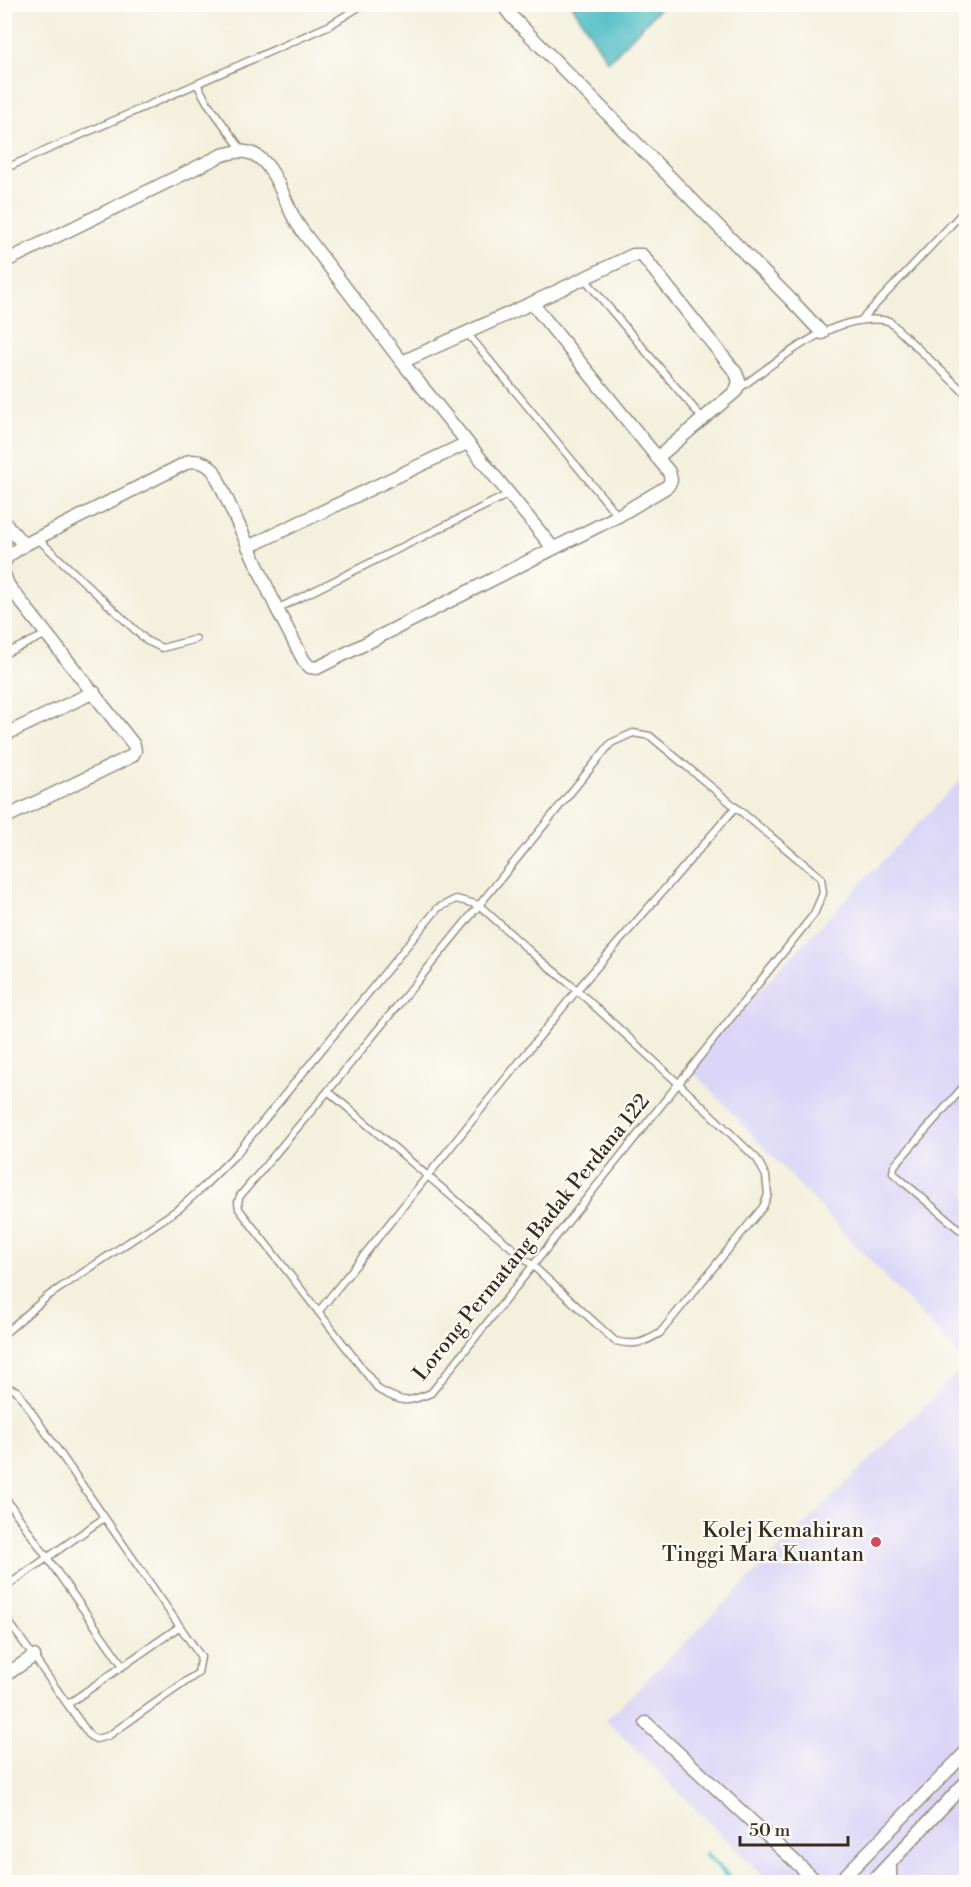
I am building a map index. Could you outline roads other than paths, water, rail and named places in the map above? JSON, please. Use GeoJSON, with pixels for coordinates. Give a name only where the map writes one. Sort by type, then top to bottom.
{"type":"FeatureCollection","features":[{"type":"Feature","properties":{"kind":"street"},"geometry":{"type":"LineString","coordinates":[[502,4],[511,16],[822,333]]}},
{"type":"Feature","properties":{"kind":"street"},"geometry":{"type":"LineString","coordinates":[[4,262],[222,155],[236,151],[249,152],[270,169],[294,219],[402,362],[553,548]]}},
{"type":"Feature","properties":{"kind":"street"},"geometry":{"type":"LineString","coordinates":[[402,362],[633,255],[642,255],[736,373],[739,381],[736,391],[657,458]]}},
{"type":"Feature","properties":{"kind":"street"},"geometry":{"type":"LineString","coordinates":[[4,563],[9,556],[37,538],[190,461],[199,461],[207,464],[214,471],[277,609],[304,661],[310,667],[317,668],[618,516],[668,486],[671,480],[669,472],[532,303]]}},
{"type":"Feature","properties":{"kind":"street"},"geometry":{"type":"LineString","coordinates":[[248,547],[467,443]]}},
{"type":"Feature","properties":{"kind":"street"},"geometry":{"type":"LineString","coordinates":[[4,522],[24,545]]}},
{"type":"Feature","properties":{"kind":"street"},"geometry":{"type":"LineString","coordinates":[[4,818],[132,756],[135,751],[134,745],[94,692],[6,582]]}},
{"type":"Feature","properties":{"kind":"street"},"geometry":{"type":"LineString","coordinates":[[4,735],[94,692]]}},
{"type":"Feature","properties":{"kind":"street"},"geometry":{"type":"LineString","coordinates":[[4,1676],[34,1656]]}},
{"type":"Feature","properties":{"kind":"street"},"geometry":{"type":"LineString","coordinates":[[646,1723],[817,1882]]}},
{"type":"Feature","properties":{"kind":"street"},"geometry":{"type":"LineString","coordinates":[[839,1882],[966,1752]]}},
{"type":"Feature","properties":{"kind":"street"},"geometry":{"type":"LineString","coordinates":[[872,1882],[966,1782]]}},
{"type":"Feature","properties":{"kind":"street"},"geometry":{"type":"LineString","coordinates":[[910,1810],[926,1825]]}},
{"type":"Feature","properties":{"kind":"street"},"geometry":{"type":"LineString","coordinates":[[886,1882],[890,1877],[890,1863]]}},
{"type":"Feature","properties":{"kind":"lane"},"geometry":{"type":"LineString","coordinates":[[4,169],[330,25],[364,4]]}},
{"type":"Feature","properties":{"kind":"lane"},"geometry":{"type":"LineString","coordinates":[[197,84],[207,102],[243,152]]}},
{"type":"Feature","properties":{"kind":"lane"},"geometry":{"type":"LineString","coordinates":[[862,319],[966,209]]}},
{"type":"Feature","properties":{"kind":"lane"},"geometry":{"type":"LineString","coordinates":[[584,278],[702,418]]}},
{"type":"Feature","properties":{"kind":"lane"},"geometry":{"type":"LineString","coordinates":[[736,391],[822,333],[862,319],[889,321],[966,394]]}},
{"type":"Feature","properties":{"kind":"lane"},"geometry":{"type":"LineString","coordinates":[[467,333],[618,516]]}},
{"type":"Feature","properties":{"kind":"lane"},"geometry":{"type":"LineString","coordinates":[[277,609],[509,494]]}},
{"type":"Feature","properties":{"kind":"lane"},"geometry":{"type":"LineString","coordinates":[[37,538],[147,641],[162,648],[196,639]]}},
{"type":"Feature","properties":{"kind":"lane"},"geometry":{"type":"LineString","coordinates":[[4,654],[47,634]]}},
{"type":"Feature","properties":{"kind":"lane","name":"Lorong Permatang Badak Perdana 122"},"geometry":{"type":"LineString","coordinates":[[633,733],[650,736],[821,878],[823,893],[814,914],[430,1393],[402,1401],[379,1390],[239,1209],[238,1202],[240,1196],[478,905],[611,743],[633,733]]}},
{"type":"Feature","properties":{"kind":"lane"},"geometry":{"type":"LineString","coordinates":[[319,1311],[577,990],[735,808]]}},
{"type":"Feature","properties":{"kind":"lane"},"geometry":{"type":"LineString","coordinates":[[4,1334],[48,1296],[180,1208],[216,1174],[237,1153],[438,908],[456,899],[478,905],[577,990],[678,1083],[757,1159],[766,1176],[768,1195],[763,1207],[660,1333],[647,1341],[630,1345],[615,1341],[532,1265],[426,1177],[328,1091]]}},
{"type":"Feature","properties":{"kind":"lane"},"geometry":{"type":"LineString","coordinates":[[966,1084],[894,1166],[893,1173],[959,1229],[966,1231]]}},
{"type":"Feature","properties":{"kind":"lane"},"geometry":{"type":"LineString","coordinates":[[4,1386],[17,1391],[201,1657],[198,1673],[108,1736],[96,1739],[90,1736],[4,1615]]}},
{"type":"Feature","properties":{"kind":"lane"},"geometry":{"type":"LineString","coordinates":[[4,1496],[123,1666]]}},
{"type":"Feature","properties":{"kind":"lane"},"geometry":{"type":"LineString","coordinates":[[4,1588],[104,1518]]}},
{"type":"Feature","properties":{"kind":"lane"},"geometry":{"type":"LineString","coordinates":[[68,1704],[180,1627]]}},
{"type":"Feature","properties":{"kind":"water"},"geometry":{"type":"Polygon","coordinates":[[[572,5],[663,5],[608,62],[572,5]]]}},
{"type":"Feature","properties":{"kind":"waterway"},"geometry":{"type":"LineString","coordinates":[[706,1854],[734,1882]]}},
{"type":"Feature","properties":{"kind":"place","name":"Kolej Kemahiran Tinggi Mara Kuantan"},"geometry":{"type":"Point","coordinates":[876,1542]}}]}
